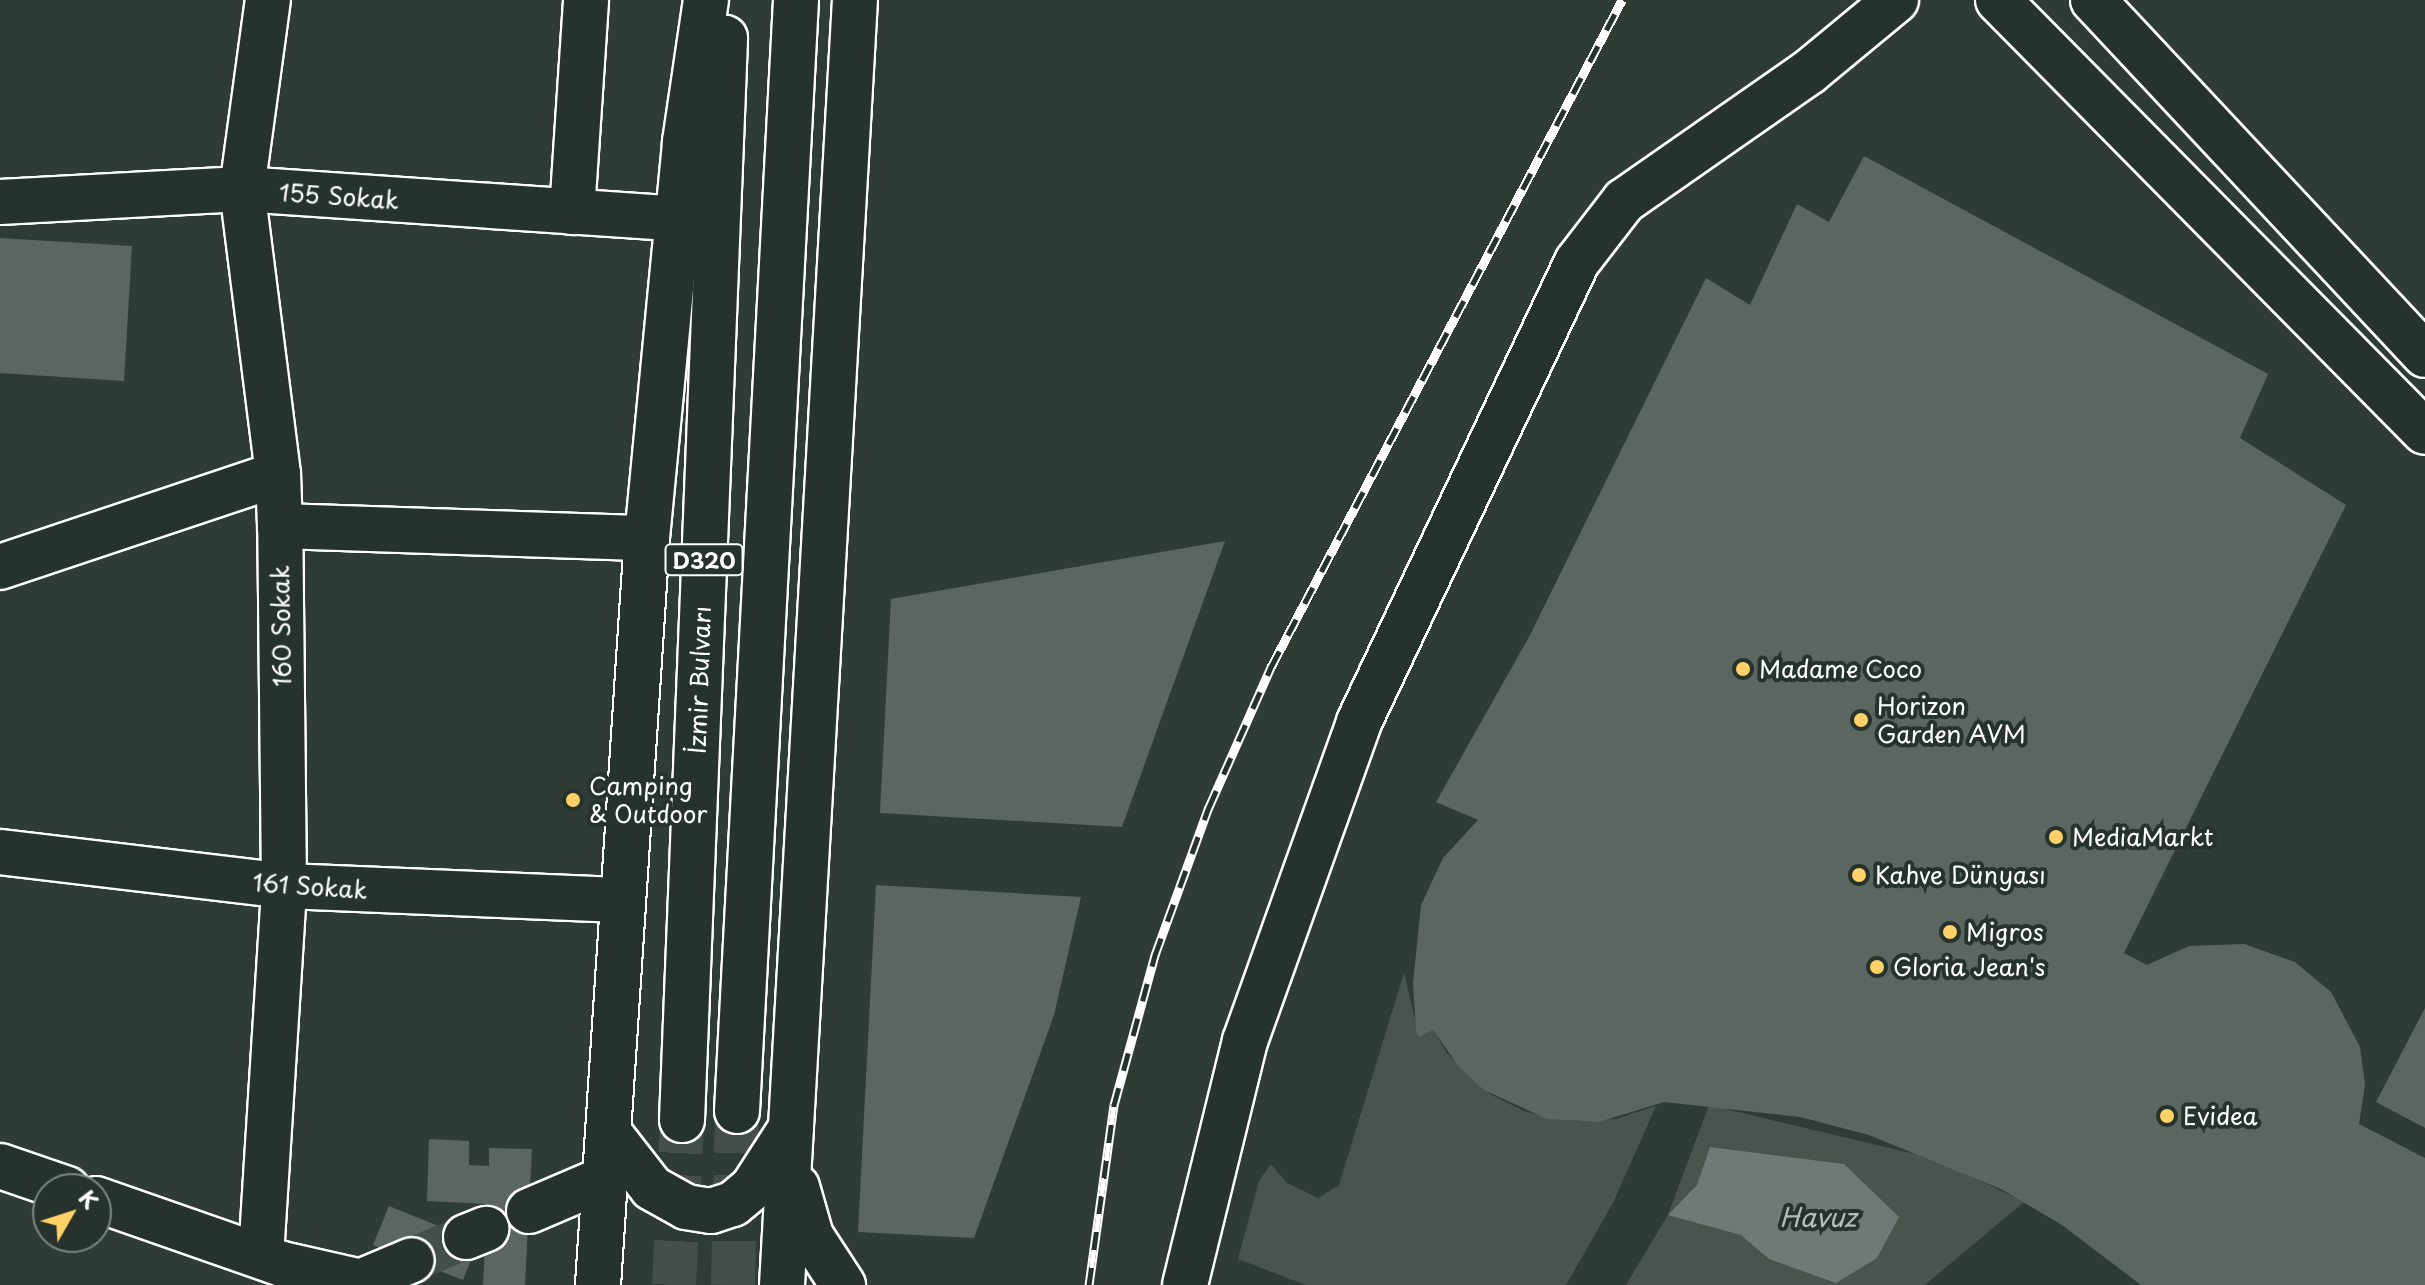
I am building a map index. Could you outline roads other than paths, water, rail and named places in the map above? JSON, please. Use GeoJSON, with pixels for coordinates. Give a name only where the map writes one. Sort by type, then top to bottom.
{"type":"FeatureCollection","features":[{"type":"Feature","properties":{"kind":"street","name":"160 Sokak"},"geometry":{"type":"LineString","coordinates":[[268,0],[242,189],[278,474],[280,526],[284,886],[280,1268]]}},
{"type":"Feature","properties":{"kind":"street"},"geometry":{"type":"LineString","coordinates":[[572,212],[586,0]]}},
{"type":"Feature","properties":{"kind":"street"},"geometry":{"type":"LineString","coordinates":[[685,142],[686,0]]}},
{"type":"Feature","properties":{"kind":"street"},"geometry":{"type":"LineString","coordinates":[[598,1285],[647,538],[685,142],[706,0]]}},
{"type":"Feature","properties":{"kind":"street","name":"İzmir Bulvarı"},"geometry":{"type":"LineString","coordinates":[[682,1120],[726,0]]}},
{"type":"Feature","properties":{"kind":"street","name":"D320"},"geometry":{"type":"LineString","coordinates":[[737,1111],[796,0]]}},
{"type":"Feature","properties":{"kind":"street"},"geometry":{"type":"LineString","coordinates":[[782,1285],[792,1144],[805,809],[842,304],[855,0]]}},
{"type":"Feature","properties":{"kind":"street"},"geometry":{"type":"LineString","coordinates":[[1185,1285],[1245,1041],[1359,722],[1577,262],[1624,201],[1809,72],[1896,0]]}},
{"type":"Feature","properties":{"kind":"street"},"geometry":{"type":"LineString","coordinates":[[1998,0],[2425,432]]}},
{"type":"Feature","properties":{"kind":"street"},"geometry":{"type":"LineString","coordinates":[[2093,0],[2425,355]]}},
{"type":"Feature","properties":{"kind":"street","name":"155 Sokak"},"geometry":{"type":"LineString","coordinates":[[0,202],[242,189],[677,219]]}},
{"type":"Feature","properties":{"kind":"street"},"geometry":{"type":"LineString","coordinates":[[0,567],[278,474]]}},
{"type":"Feature","properties":{"kind":"street"},"geometry":{"type":"LineString","coordinates":[[280,526],[647,538]]}},
{"type":"Feature","properties":{"kind":"street","name":"161 Sokak"},"geometry":{"type":"LineString","coordinates":[[0,852],[284,886],[621,900]]}},
{"type":"Feature","properties":{"kind":"street"},"geometry":{"type":"LineString","coordinates":[[610,1134],[652,1188],[686,1207],[711,1211],[733,1204],[792,1144]]}},
{"type":"Feature","properties":{"kind":"street"},"geometry":{"type":"LineString","coordinates":[[792,1144],[811,1236],[843,1285]]}},
{"type":"Feature","properties":{"kind":"street"},"geometry":{"type":"LineString","coordinates":[[0,1166],[32,1177]]}},
{"type":"Feature","properties":{"kind":"street"},"geometry":{"type":"LineString","coordinates":[[529,1211],[606,1178]]}},
{"type":"Feature","properties":{"kind":"street"},"geometry":{"type":"LineString","coordinates":[[112,1205],[280,1268],[368,1283],[412,1260]]}},
{"type":"Feature","properties":{"kind":"water","name":"Havuz"},"geometry":{"type":"Polygon","coordinates":[[[1710,1147],[1844,1164],[1899,1217],[1877,1258],[1836,1283],[1769,1259],[1741,1235],[1668,1215],[1697,1185],[1710,1147]]]}},
{"type":"Feature","properties":{"kind":"tunnel"},"geometry":{"type":"LineString","coordinates":[[733,1285],[737,1111]]}},
{"type":"Feature","properties":{"kind":"tunnel"},"geometry":{"type":"LineString","coordinates":[[674,1285],[682,1120]]}},
{"type":"Feature","properties":{"kind":"tunnel"},"geometry":{"type":"LineString","coordinates":[[412,1260],[466,1237]]}},
{"type":"Feature","properties":{"kind":"railway"},"geometry":{"type":"LineString","coordinates":[[1089,1285],[1114,1105],[1155,955],[1209,807],[1271,667],[1622,0]]}},
{"type":"Feature","properties":{"kind":"place","name":"Madame Coco"},"geometry":{"type":"Point","coordinates":[1743,669]}},
{"type":"Feature","properties":{"kind":"place","name":"Horizon Garden AVM"},"geometry":{"type":"Point","coordinates":[1861,720]}},
{"type":"Feature","properties":{"kind":"place","name":"Camping & Outdoor"},"geometry":{"type":"Point","coordinates":[573,800]}},
{"type":"Feature","properties":{"kind":"place","name":"MediaMarkt"},"geometry":{"type":"Point","coordinates":[2056,837]}},
{"type":"Feature","properties":{"kind":"place","name":"Kahve Dünyası"},"geometry":{"type":"Point","coordinates":[1859,875]}},
{"type":"Feature","properties":{"kind":"place","name":"Migros"},"geometry":{"type":"Point","coordinates":[1950,932]}},
{"type":"Feature","properties":{"kind":"place","name":"Gloria Jean's"},"geometry":{"type":"Point","coordinates":[1877,967]}},
{"type":"Feature","properties":{"kind":"place","name":"Evidea"},"geometry":{"type":"Point","coordinates":[2167,1116]}}]}
